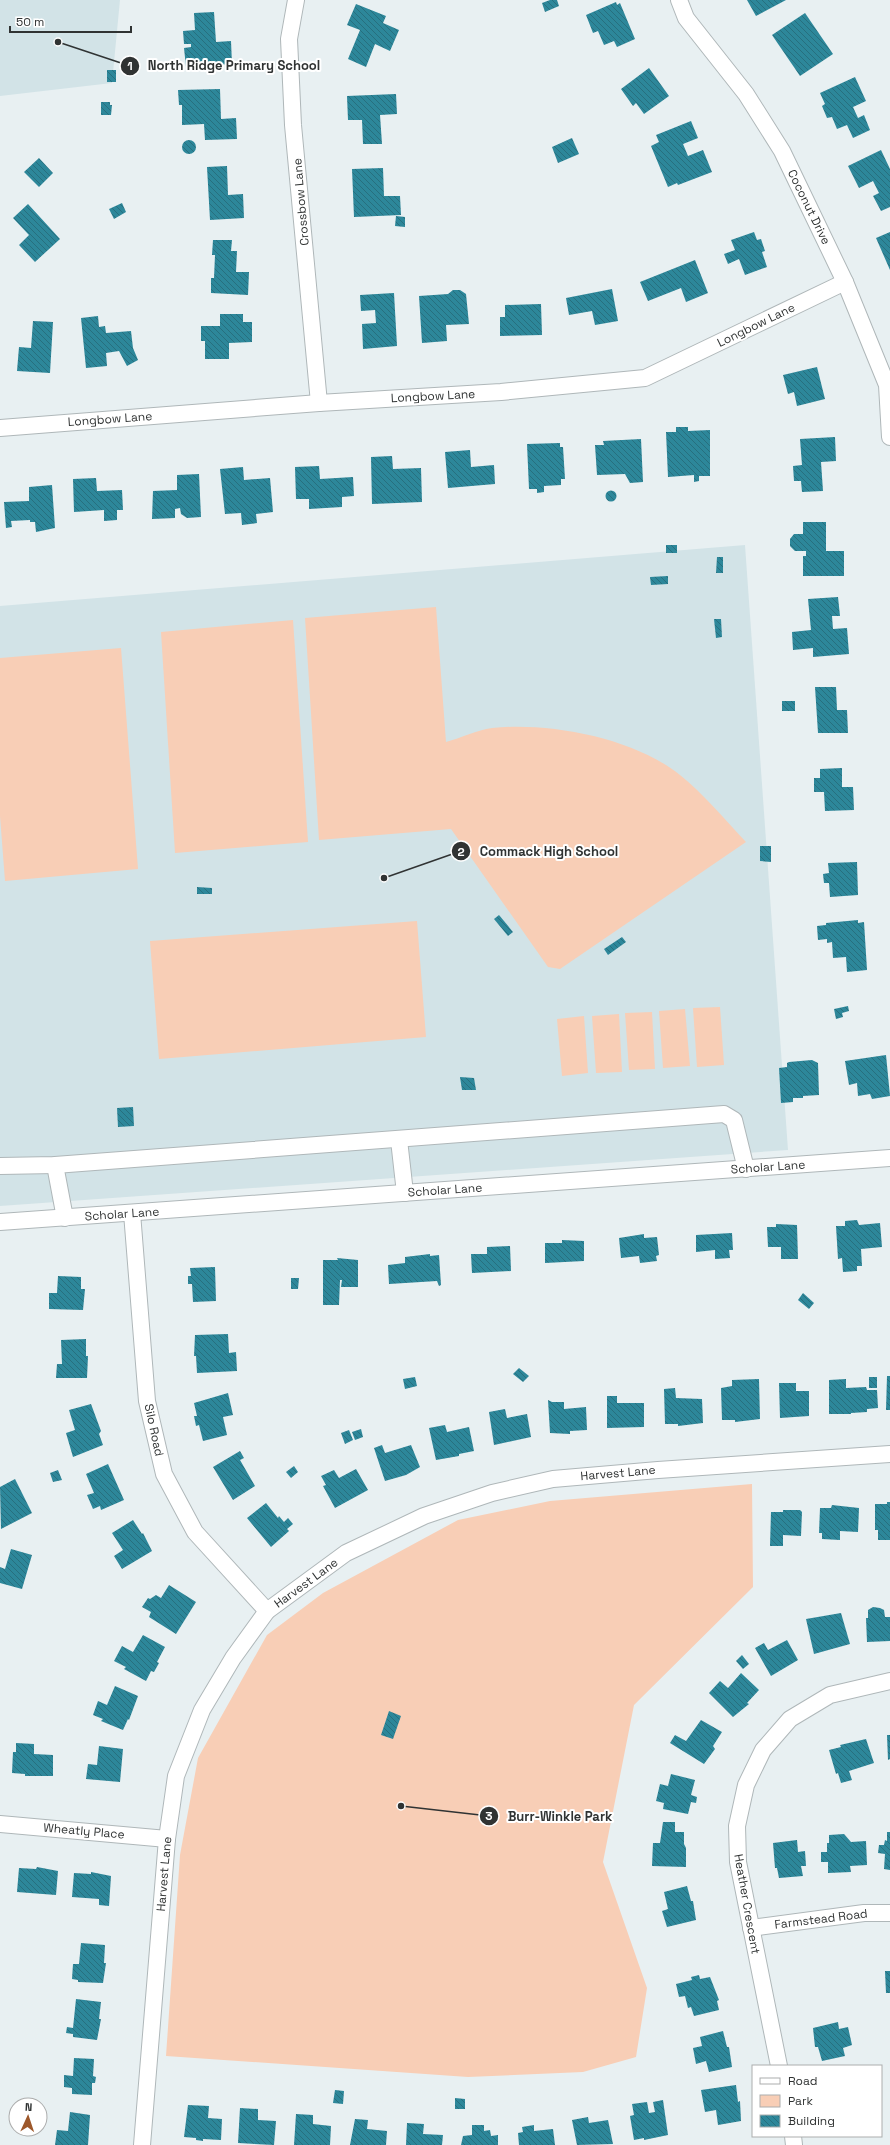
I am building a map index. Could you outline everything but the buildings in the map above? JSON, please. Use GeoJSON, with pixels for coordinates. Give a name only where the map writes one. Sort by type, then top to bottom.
{"type":"FeatureCollection","features":[{"type":"Feature","properties":{"kind":"street","name":"Crossbow Lane"},"geometry":{"type":"LineString","coordinates":[[296,0],[289,39],[293,125],[320,403]]}},
{"type":"Feature","properties":{"kind":"street","name":"Coconut Drive"},"geometry":{"type":"LineString","coordinates":[[679,0],[686,18],[746,94],[782,150],[845,282],[887,385],[890,437]]}},
{"type":"Feature","properties":{"kind":"street","name":"Longbow Lane"},"geometry":{"type":"LineString","coordinates":[[0,428],[320,403],[501,392],[645,378],[845,282]]}},
{"type":"Feature","properties":{"kind":"street"},"geometry":{"type":"LineString","coordinates":[[0,1166],[54,1165],[399,1140],[724,1114],[734,1120],[746,1169]]}},
{"type":"Feature","properties":{"kind":"street"},"geometry":{"type":"LineString","coordinates":[[399,1140],[405,1193]]}},
{"type":"Feature","properties":{"kind":"street","name":"Scholar Lane"},"geometry":{"type":"LineString","coordinates":[[0,1222],[890,1158]]}},
{"type":"Feature","properties":{"kind":"street"},"geometry":{"type":"LineString","coordinates":[[54,1165],[65,1218]]}},
{"type":"Feature","properties":{"kind":"street","name":"Silo Road"},"geometry":{"type":"LineString","coordinates":[[132,1213],[147,1401],[164,1474],[195,1532],[267,1611]]}},
{"type":"Feature","properties":{"kind":"street","name":"Harvest Lane"},"geometry":{"type":"LineString","coordinates":[[142,2145],[167,1839],[176,1776],[202,1710],[233,1658],[267,1611],[346,1553],[424,1516],[492,1493],[553,1480],[658,1470],[890,1454]]}},
{"type":"Feature","properties":{"kind":"street","name":"Heather Crescent"},"geometry":{"type":"LineString","coordinates":[[779,2065],[738,1862],[737,1826],[746,1785],[763,1750],[790,1719],[830,1695],[890,1681]]}},
{"type":"Feature","properties":{"kind":"street","name":"Wheatly Place"},"geometry":{"type":"LineString","coordinates":[[0,1824],[167,1839]]}},
{"type":"Feature","properties":{"kind":"street","name":"Farmstead Road"},"geometry":{"type":"LineString","coordinates":[[751,1928],[864,1913],[890,1913]]}},
{"type":"Feature","properties":{"kind":"shaded area"},"geometry":{"type":"Polygon","coordinates":[[[0,0],[120,0],[112,83],[0,96],[0,0]]]}},
{"type":"Feature","properties":{"kind":"shaded area"},"geometry":{"type":"Polygon","coordinates":[[[745,545],[788,1150],[0,1206],[0,606],[745,545]]]}},
{"type":"Feature","properties":{"kind":"green space"},"geometry":{"type":"Polygon","coordinates":[[[436,607],[446,742],[486,729],[515,727],[565,730],[616,742],[661,762],[680,775],[705,798],[746,842],[560,969],[548,967],[451,829],[319,840],[305,618],[436,607]]]}},
{"type":"Feature","properties":{"kind":"green space"},"geometry":{"type":"Polygon","coordinates":[[[293,620],[308,842],[175,853],[161,632],[293,620]]]}},
{"type":"Feature","properties":{"kind":"green space"},"geometry":{"type":"Polygon","coordinates":[[[121,648],[138,869],[5,881],[0,816],[0,658],[121,648]]]}},
{"type":"Feature","properties":{"kind":"green space"},"geometry":{"type":"Polygon","coordinates":[[[417,921],[426,1037],[159,1059],[150,941],[417,921]]]}},
{"type":"Feature","properties":{"kind":"green space"},"geometry":{"type":"Polygon","coordinates":[[[720,1007],[724,1065],[697,1067],[693,1008],[720,1007]]]}},
{"type":"Feature","properties":{"kind":"green space"},"geometry":{"type":"Polygon","coordinates":[[[685,1009],[690,1066],[663,1068],[659,1011],[685,1009]]]}},
{"type":"Feature","properties":{"kind":"green space"},"geometry":{"type":"Polygon","coordinates":[[[652,1012],[655,1069],[629,1070],[625,1013],[652,1012]]]}},
{"type":"Feature","properties":{"kind":"green space"},"geometry":{"type":"Polygon","coordinates":[[[619,1014],[622,1072],[596,1073],[592,1016],[619,1014]]]}},
{"type":"Feature","properties":{"kind":"green space"},"geometry":{"type":"Polygon","coordinates":[[[584,1016],[588,1073],[562,1076],[557,1019],[584,1016]]]}},
{"type":"Feature","properties":{"kind":"green space"},"geometry":{"type":"Polygon","coordinates":[[[752,1484],[753,1587],[634,1705],[603,1862],[647,1988],[636,2057],[583,2072],[468,2077],[166,2056],[180,1855],[198,1758],[267,1635],[323,1593],[458,1520],[550,1501],[752,1484]]]}},
{"type":"Feature","properties":{"kind":"place","name":"North Ridge Primary School"},"geometry":{"type":"Point","coordinates":[58,42]}},
{"type":"Feature","properties":{"kind":"place","name":"Commack High School"},"geometry":{"type":"Point","coordinates":[384,878]}},
{"type":"Feature","properties":{"kind":"place","name":"Burr-Winkle Park"},"geometry":{"type":"Point","coordinates":[401,1806]}}]}
